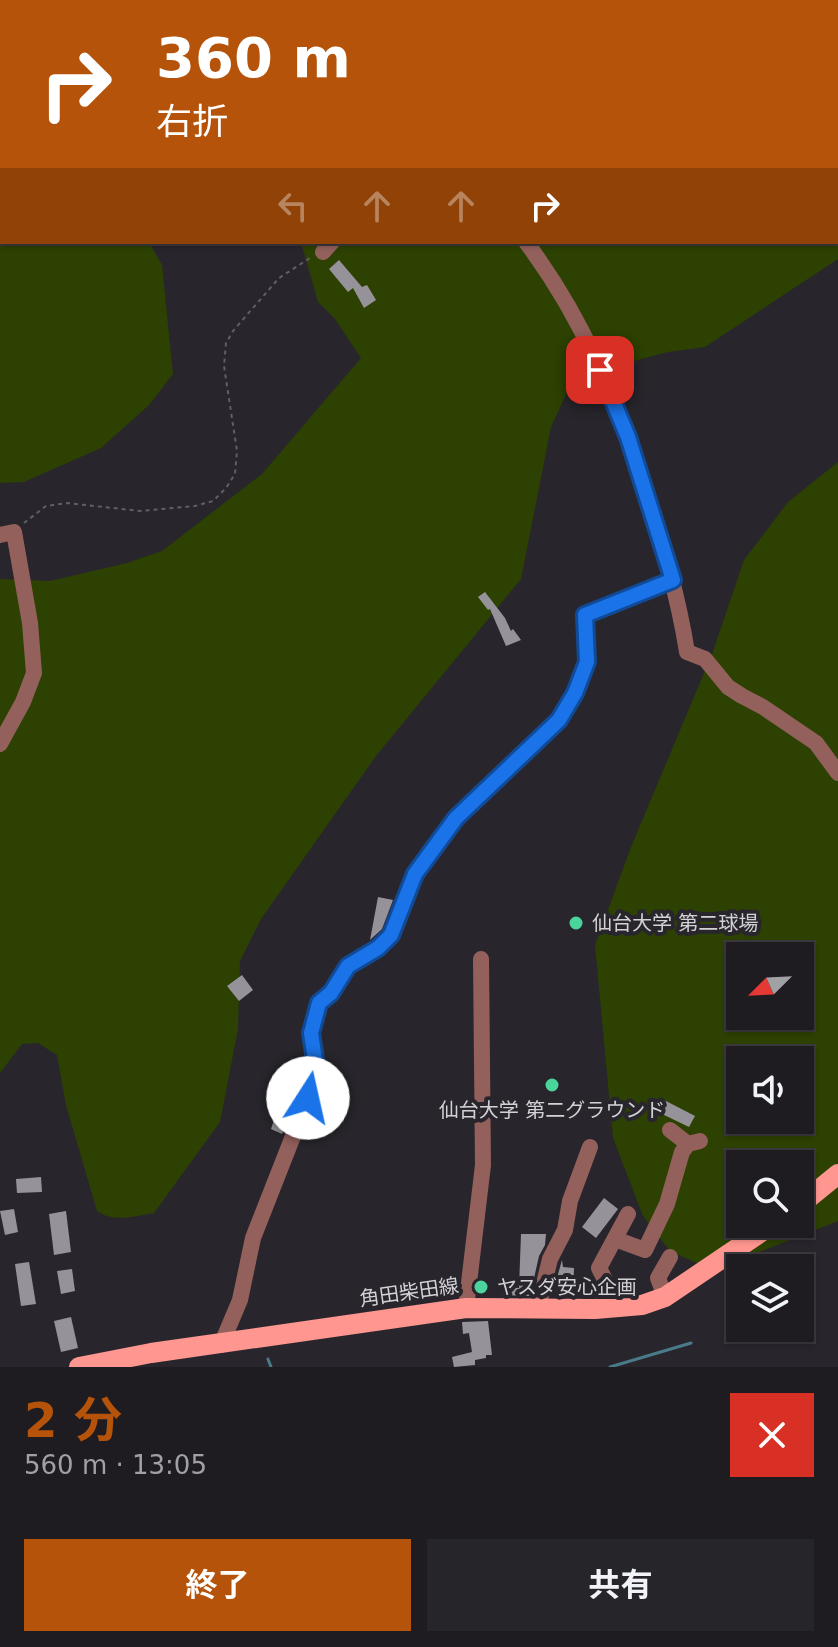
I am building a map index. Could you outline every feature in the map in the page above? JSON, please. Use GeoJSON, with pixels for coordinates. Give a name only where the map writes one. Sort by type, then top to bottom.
{"type":"FeatureCollection","features":[{"type":"Feature","properties":{"kind":"main road"},"geometry":{"type":"LineString","coordinates":[[814,1194],[838,1174]]}},
{"type":"Feature","properties":{"kind":"main road","name":"角田柴田線"},"geometry":{"type":"LineString","coordinates":[[79,1367],[151,1353],[466,1308],[620,1309],[642,1305],[665,1297],[752,1238]]}},
{"type":"Feature","properties":{"kind":"street"},"geometry":{"type":"LineString","coordinates":[[528,244],[551,274],[578,319],[612,396],[673,580],[687,652],[705,659],[728,687],[816,743],[838,773]]}},
{"type":"Feature","properties":{"kind":"street"},"geometry":{"type":"LineString","coordinates":[[0,744],[23,702],[34,673],[30,623],[7,533]]}},
{"type":"Feature","properties":{"kind":"street"},"geometry":{"type":"LineString","coordinates":[[221,1345],[240,1300],[253,1238],[308,1098],[315,1060],[311,1033],[319,1003],[331,993],[348,966],[378,948],[391,935],[415,874],[456,818],[559,720],[575,693],[587,662],[585,615],[673,580]]}},
{"type":"Feature","properties":{"kind":"street"},"geometry":{"type":"LineString","coordinates":[[466,1308],[483,1165],[481,959]]}},
{"type":"Feature","properties":{"kind":"street"},"geometry":{"type":"LineString","coordinates":[[615,1239],[645,1250],[667,1204],[678,1162],[694,1143],[670,1130]]}},
{"type":"Feature","properties":{"kind":"street"},"geometry":{"type":"LineString","coordinates":[[538,1308],[550,1259],[565,1230],[570,1201],[590,1147]]}},
{"type":"Feature","properties":{"kind":"street"},"geometry":{"type":"LineString","coordinates":[[620,1309],[599,1268],[628,1214]]}},
{"type":"Feature","properties":{"kind":"street"},"geometry":{"type":"LineString","coordinates":[[665,1297],[658,1278],[670,1257]]}},
{"type":"Feature","properties":{"kind":"path"},"geometry":{"type":"LineString","coordinates":[[7,533],[46,506],[67,503],[140,511],[195,506],[213,501],[235,474],[237,451],[224,366],[226,343],[279,278],[327,247]]}},
{"type":"Feature","properties":{"kind":"green space"},"geometry":{"type":"Polygon","coordinates":[[[0,244],[150,244],[162,265],[173,374],[149,405],[101,448],[24,482],[0,483],[0,244]]]}},
{"type":"Feature","properties":{"kind":"green space"},"geometry":{"type":"Polygon","coordinates":[[[302,244],[838,244],[838,259],[705,347],[668,352],[574,377],[551,427],[521,579],[376,756],[261,919],[240,961],[238,1029],[220,1122],[154,1213],[110,1217],[97,1211],[66,1105],[57,1055],[38,1043],[22,1044],[0,1073],[0,579],[50,581],[127,563],[162,551],[262,474],[361,358],[335,319],[318,302],[302,244]]]}},
{"type":"Feature","properties":{"kind":"green space"},"geometry":{"type":"Polygon","coordinates":[[[838,462],[838,1221],[814,1230],[814,1150],[726,1150],[726,1238],[795,1238],[754,1254],[726,1254],[726,1265],[719,1268],[703,1266],[670,1251],[643,1216],[613,1138],[595,945],[631,847],[712,654],[744,560],[788,502],[838,462]]]}},
{"type":"Feature","properties":{"kind":"building"},"geometry":{"type":"Polygon","coordinates":[[[339,260],[362,287],[367,285],[376,300],[364,308],[353,288],[348,292],[329,269],[339,260]]]}},
{"type":"Feature","properties":{"kind":"building"},"geometry":{"type":"Polygon","coordinates":[[[485,592],[511,631],[513,629],[521,640],[506,646],[490,609],[478,597],[485,592]]]}},
{"type":"Feature","properties":{"kind":"building"},"geometry":{"type":"Polygon","coordinates":[[[378,897],[393,900],[382,929],[370,940],[378,897]]]}},
{"type":"Feature","properties":{"kind":"building"},"geometry":{"type":"Polygon","coordinates":[[[242,975],[253,990],[239,1001],[227,986],[242,975]]]}},
{"type":"Feature","properties":{"kind":"building"},"geometry":{"type":"Polygon","coordinates":[[[666,1101],[695,1116],[689,1127],[660,1113],[666,1101]]]}},
{"type":"Feature","properties":{"kind":"building"},"geometry":{"type":"Polygon","coordinates":[[[280,1102],[293,1107],[282,1134],[271,1129],[280,1102]]]}},
{"type":"Feature","properties":{"kind":"building"},"geometry":{"type":"Polygon","coordinates":[[[41,1177],[42,1192],[17,1193],[16,1179],[41,1177]]]}},
{"type":"Feature","properties":{"kind":"building"},"geometry":{"type":"Polygon","coordinates":[[[604,1198],[618,1209],[596,1238],[582,1227],[604,1198]]]}},
{"type":"Feature","properties":{"kind":"building"},"geometry":{"type":"Polygon","coordinates":[[[14,1209],[18,1232],[5,1235],[0,1211],[14,1209]]]}},
{"type":"Feature","properties":{"kind":"building"},"geometry":{"type":"Polygon","coordinates":[[[66,1211],[71,1252],[54,1255],[49,1214],[66,1211]]]}},
{"type":"Feature","properties":{"kind":"building"},"geometry":{"type":"Polygon","coordinates":[[[521,1234],[546,1234],[530,1296],[502,1295],[502,1287],[519,1288],[521,1234]]]}},
{"type":"Feature","properties":{"kind":"building"},"geometry":{"type":"Polygon","coordinates":[[[562,1260],[563,1267],[574,1268],[573,1296],[556,1296],[562,1260]]]}},
{"type":"Feature","properties":{"kind":"building"},"geometry":{"type":"Polygon","coordinates":[[[29,1262],[36,1304],[21,1306],[15,1264],[29,1262]]]}},
{"type":"Feature","properties":{"kind":"building"},"geometry":{"type":"Polygon","coordinates":[[[72,1269],[75,1291],[61,1294],[57,1271],[72,1269]]]}},
{"type":"Feature","properties":{"kind":"building"},"geometry":{"type":"Polygon","coordinates":[[[71,1317],[78,1348],[61,1352],[54,1321],[71,1317]]]}},
{"type":"Feature","properties":{"kind":"building"},"geometry":{"type":"Polygon","coordinates":[[[488,1321],[492,1355],[475,1360],[475,1365],[454,1367],[452,1357],[472,1352],[469,1333],[463,1334],[462,1322],[488,1321]]]}},
{"type":"Feature","properties":{"kind":"waterway"},"geometry":{"type":"LineString","coordinates":[[610,1367],[691,1343]]}},
{"type":"Feature","properties":{"kind":"waterway"},"geometry":{"type":"LineString","coordinates":[[268,1359],[271,1367]]}},
{"type":"Feature","properties":{"kind":"place","name":"仙台大学 第二球場"},"geometry":{"type":"Point","coordinates":[576,923]}},
{"type":"Feature","properties":{"kind":"place","name":"仙台大学 第二グラウンド"},"geometry":{"type":"Point","coordinates":[552,1085]}},
{"type":"Feature","properties":{"kind":"place","name":"ヤスダ安心企画"},"geometry":{"type":"Point","coordinates":[481,1287]}},
{"type":"Feature","properties":{"kind":"route"},"geometry":{"type":"LineString","coordinates":[[308,1098],[315,1060],[311,1033],[319,1003],[331,993],[348,966],[384,944],[391,935],[415,874],[456,818],[559,720],[575,693],[587,662],[585,615],[673,580],[628,437],[600,370]]}}]}
